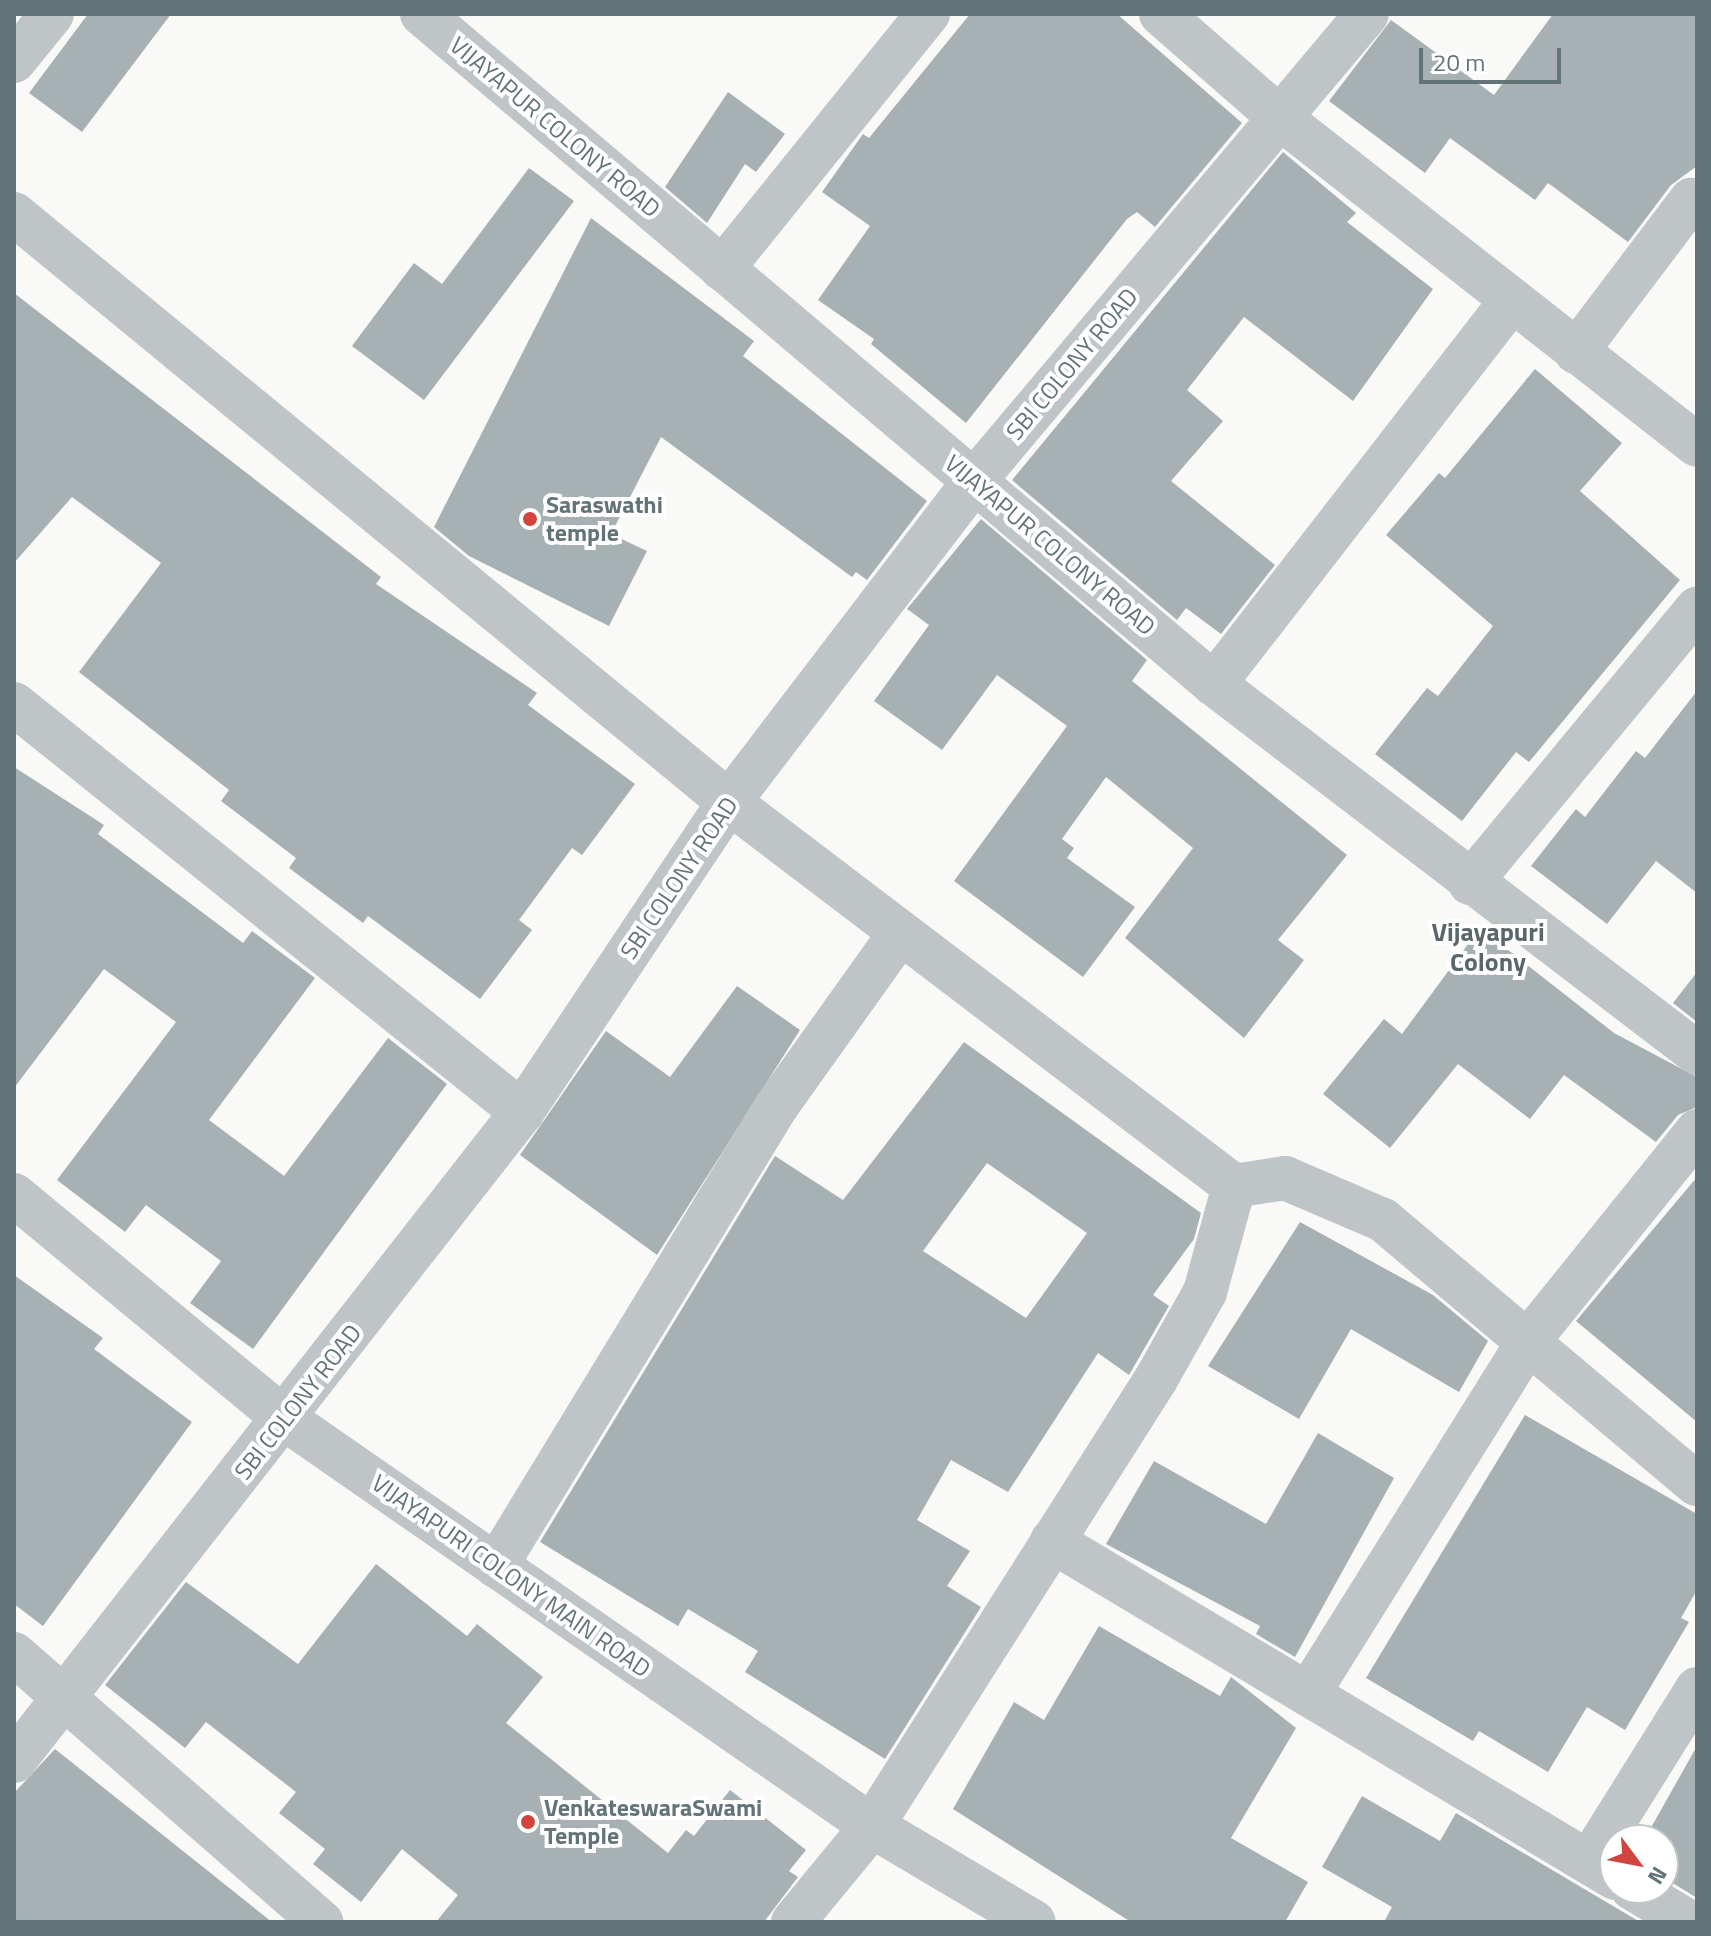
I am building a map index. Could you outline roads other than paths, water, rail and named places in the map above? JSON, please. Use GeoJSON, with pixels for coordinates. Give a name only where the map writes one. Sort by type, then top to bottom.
{"type":"FeatureCollection","features":[{"type":"Feature","properties":{"kind":"street"},"geometry":{"type":"LineString","coordinates":[[14,61],[52,14]]}},
{"type":"Feature","properties":{"kind":"street","name":"VIJAYAPUR COLONY ROAD"},"geometry":{"type":"LineString","coordinates":[[422,14],[1214,684],[1470,883],[1697,1053]]}},
{"type":"Feature","properties":{"kind":"street"},"geometry":{"type":"LineString","coordinates":[[722,269],[928,14]]}},
{"type":"Feature","properties":{"kind":"street"},"geometry":{"type":"LineString","coordinates":[[1161,14],[1279,117],[1697,445]]}},
{"type":"Feature","properties":{"kind":"street","name":"SBI COLONY ROAD"},"geometry":{"type":"LineString","coordinates":[[14,1761],[285,1419],[522,1112],[729,802],[974,481],[1367,14]]}},
{"type":"Feature","properties":{"kind":"street"},"geometry":{"type":"LineString","coordinates":[[1576,352],[1691,200]]}},
{"type":"Feature","properties":{"kind":"street"},"geometry":{"type":"LineString","coordinates":[[14,214],[729,802],[1234,1186],[1285,1178],[1383,1220],[1530,1339],[1697,1484]]}},
{"type":"Feature","properties":{"kind":"street"},"geometry":{"type":"LineString","coordinates":[[1214,684],[1512,300]]}},
{"type":"Feature","properties":{"kind":"street"},"geometry":{"type":"LineString","coordinates":[[1470,883],[1697,609]]}},
{"type":"Feature","properties":{"kind":"street"},"geometry":{"type":"LineString","coordinates":[[14,704],[522,1112]]}},
{"type":"Feature","properties":{"kind":"street"},"geometry":{"type":"LineString","coordinates":[[496,1566],[776,1107],[900,933]]}},
{"type":"Feature","properties":{"kind":"street"},"geometry":{"type":"LineString","coordinates":[[1308,1694],[1530,1339],[1697,1131]]}},
{"type":"Feature","properties":{"kind":"street"},"geometry":{"type":"LineString","coordinates":[[793,1922],[872,1826],[1205,1292],[1234,1186]]}},
{"type":"Feature","properties":{"kind":"street","name":"VIJAYAPURI COLONY MAIN ROAD"},"geometry":{"type":"LineString","coordinates":[[14,1195],[285,1419],[872,1826],[1034,1922]]}},
{"type":"Feature","properties":{"kind":"street"},"geometry":{"type":"LineString","coordinates":[[1052,1541],[1599,1868]]}},
{"type":"Feature","properties":{"kind":"street"},"geometry":{"type":"LineString","coordinates":[[14,1654],[321,1922]]}},
{"type":"Feature","properties":{"kind":"street"},"geometry":{"type":"LineString","coordinates":[[1626,1824],[1697,1689]]}},
{"type":"Feature","properties":{"kind":"street"},"geometry":{"type":"LineString","coordinates":[[1659,1904],[1689,1922]]}},
{"type":"Feature","properties":{"kind":"place","name":"Saraswathi temple"},"geometry":{"type":"Point","coordinates":[530,519]}},
{"type":"Feature","properties":{"kind":"place","name":"VenkateswaraSwami Temple"},"geometry":{"type":"Point","coordinates":[528,1822]}},
{"type":"Feature","properties":{"kind":"district","name":"Vijayapuri Colony"},"geometry":{"type":"Point","coordinates":[1488,947]}}]}
